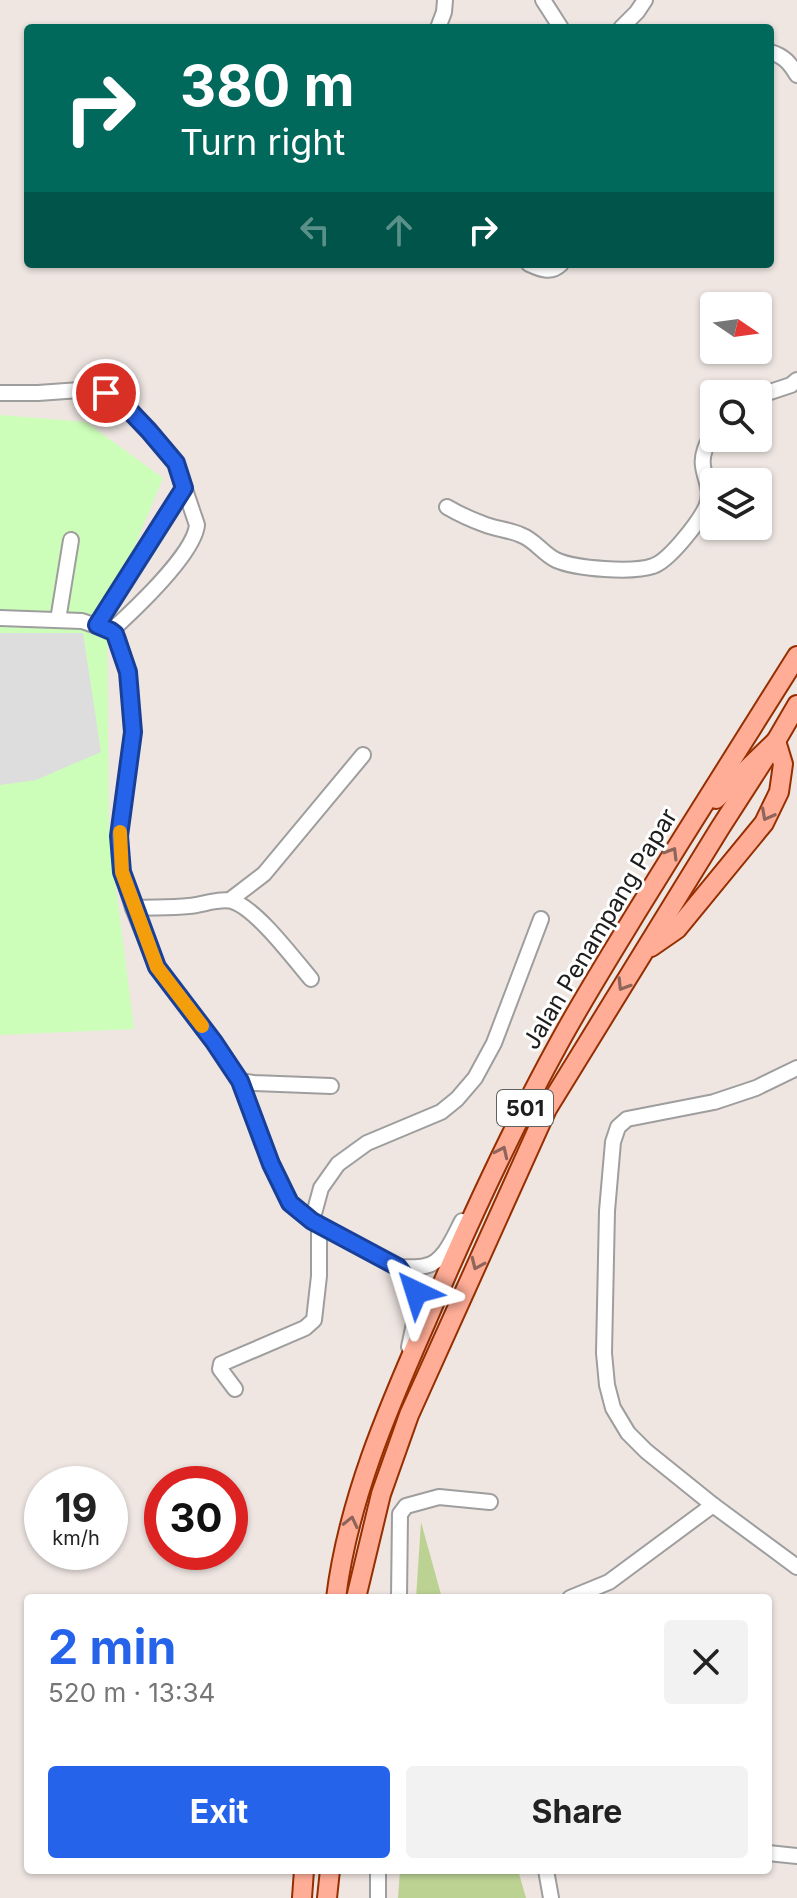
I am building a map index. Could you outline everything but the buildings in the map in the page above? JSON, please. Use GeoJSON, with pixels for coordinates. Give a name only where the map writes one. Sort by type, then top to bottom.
{"type":"FeatureCollection","features":[{"type":"Feature","properties":{"kind":"main road","name":"Jalan Penampang Papar"},"geometry":{"type":"LineString","coordinates":[[336,1594],[353,1510],[368,1463],[401,1380],[507,1142],[560,1041],[797,656]]}},
{"type":"Feature","properties":{"kind":"main road","name":"Jalan Penampang Papar"},"geometry":{"type":"LineString","coordinates":[[357,1594],[381,1494],[415,1401],[547,1109],[797,705]]}},
{"type":"Feature","properties":{"kind":"main road"},"geometry":{"type":"LineString","coordinates":[[643,952],[677,929],[764,823],[779,792],[783,764],[776,741],[689,827]]}},
{"type":"Feature","properties":{"kind":"main road"},"geometry":{"type":"LineString","coordinates":[[302,1898],[304,1874]]}},
{"type":"Feature","properties":{"kind":"main road"},"geometry":{"type":"LineString","coordinates":[[327,1898],[330,1874]]}},
{"type":"Feature","properties":{"kind":"street"},"geometry":{"type":"LineString","coordinates":[[440,24],[445,0]]}},
{"type":"Feature","properties":{"kind":"street"},"geometry":{"type":"LineString","coordinates":[[543,0],[558,24]]}},
{"type":"Feature","properties":{"kind":"street"},"geometry":{"type":"LineString","coordinates":[[625,24],[645,0]]}},
{"type":"Feature","properties":{"kind":"street"},"geometry":{"type":"LineString","coordinates":[[774,54],[783,57],[797,75]]}},
{"type":"Feature","properties":{"kind":"street"},"geometry":{"type":"LineString","coordinates":[[537,268],[557,268]]}},
{"type":"Feature","properties":{"kind":"street"},"geometry":{"type":"LineString","coordinates":[[772,391],[797,380]]}},
{"type":"Feature","properties":{"kind":"street"},"geometry":{"type":"LineString","coordinates":[[0,393],[84,388],[106,393],[129,410],[176,463],[197,525],[196,536],[144,600],[104,628]]}},
{"type":"Feature","properties":{"kind":"street"},"geometry":{"type":"LineString","coordinates":[[447,507],[488,526],[526,537],[548,556],[570,565],[599,569],[654,566],[678,545],[706,507],[709,490],[703,465],[705,452]]}},
{"type":"Feature","properties":{"kind":"street"},"geometry":{"type":"LineString","coordinates":[[104,628],[184,488]]}},
{"type":"Feature","properties":{"kind":"street"},"geometry":{"type":"LineString","coordinates":[[58,620],[71,540]]}},
{"type":"Feature","properties":{"kind":"street"},"geometry":{"type":"LineString","coordinates":[[0,618],[82,621],[104,628],[118,639],[128,672],[133,732],[119,836],[122,872],[133,908],[157,967],[240,1081],[281,1188],[290,1203],[316,1223],[398,1267],[416,1292],[418,1305],[401,1380]]}},
{"type":"Feature","properties":{"kind":"street"},"geometry":{"type":"LineString","coordinates":[[133,908],[189,906],[230,900],[264,874],[363,755]]}},
{"type":"Feature","properties":{"kind":"street"},"geometry":{"type":"LineString","coordinates":[[230,900],[260,922],[311,979]]}},
{"type":"Feature","properties":{"kind":"street"},"geometry":{"type":"LineString","coordinates":[[235,1389],[220,1369],[221,1364],[305,1328],[314,1320],[318,1290],[316,1223],[321,1188],[338,1164],[367,1143],[441,1112],[475,1078],[494,1043],[541,919]]}},
{"type":"Feature","properties":{"kind":"street"},"geometry":{"type":"LineString","coordinates":[[797,1068],[756,1088],[714,1102],[627,1119],[618,1127],[613,1142],[607,1211],[604,1331],[607,1385],[613,1408],[628,1433],[713,1505],[797,1567]]}},
{"type":"Feature","properties":{"kind":"street"},"geometry":{"type":"LineString","coordinates":[[240,1081],[331,1086]]}},
{"type":"Feature","properties":{"kind":"street"},"geometry":{"type":"LineString","coordinates":[[398,1267],[426,1266],[441,1257],[485,1189]]}},
{"type":"Feature","properties":{"kind":"street"},"geometry":{"type":"LineString","coordinates":[[399,1594],[400,1514],[406,1506],[439,1497],[490,1502]]}},
{"type":"Feature","properties":{"kind":"street"},"geometry":{"type":"LineString","coordinates":[[580,1594],[609,1582],[713,1505]]}},
{"type":"Feature","properties":{"kind":"street"},"geometry":{"type":"LineString","coordinates":[[772,1853],[797,1856]]}},
{"type":"Feature","properties":{"kind":"street"},"geometry":{"type":"LineString","coordinates":[[378,1874],[378,1898]]}},
{"type":"Feature","properties":{"kind":"street"},"geometry":{"type":"LineString","coordinates":[[547,1874],[551,1898]]}},
{"type":"Feature","properties":{"kind":"green space"},"geometry":{"type":"Polygon","coordinates":[[[0,415],[86,422],[163,478],[107,613],[109,832],[134,1029],[0,1035],[0,415]]]}},
{"type":"Feature","properties":{"kind":"green space"},"geometry":{"type":"Polygon","coordinates":[[[421,1522],[441,1594],[416,1594],[421,1522]]]}},
{"type":"Feature","properties":{"kind":"green space"},"geometry":{"type":"Polygon","coordinates":[[[400,1874],[519,1874],[526,1898],[398,1898],[400,1874]]]}},
{"type":"Feature","properties":{"kind":"shaded area"},"geometry":{"type":"Polygon","coordinates":[[[0,633],[83,633],[101,752],[36,780],[0,785],[0,633]]]}},
{"type":"Feature","properties":{"kind":"slow traffic"},"geometry":{"type":"LineString","coordinates":[[120,832],[122,872],[157,967],[202,1026]]}},
{"type":"Feature","properties":{"kind":"route"},"geometry":{"type":"LineString","coordinates":[[106,393],[129,410],[176,463],[184,488],[97,625],[115,634],[128,672],[133,732],[119,836],[122,872],[133,908],[157,967],[240,1081],[271,1164],[290,1203],[312,1221],[398,1267],[416,1292]]}}]}
